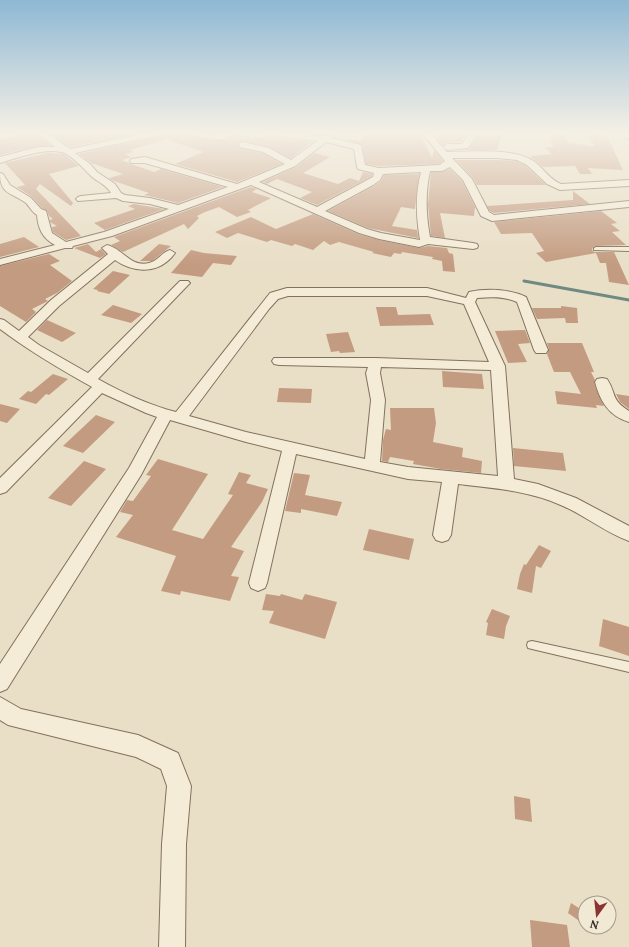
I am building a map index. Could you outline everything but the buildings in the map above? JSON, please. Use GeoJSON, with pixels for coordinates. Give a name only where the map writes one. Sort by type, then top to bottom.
{"type":"FeatureCollection","features":[{"type":"Feature","properties":{"kind":"street"},"geometry":{"type":"LineString","coordinates":[[1,177],[8,187],[26,198],[37,211],[42,213],[43,224],[51,238],[56,242],[68,246]]}},
{"type":"Feature","properties":{"kind":"street"},"geometry":{"type":"LineString","coordinates":[[99,177],[112,186],[117,195]]}},
{"type":"Feature","properties":{"kind":"street"},"geometry":{"type":"LineString","coordinates":[[204,177],[237,187]]}},
{"type":"Feature","properties":{"kind":"street"},"geometry":{"type":"LineString","coordinates":[[0,262],[95,238],[262,177]]}},
{"type":"Feature","properties":{"kind":"street"},"geometry":{"type":"LineString","coordinates":[[316,211],[370,183],[377,177]]}},
{"type":"Feature","properties":{"kind":"street"},"geometry":{"type":"LineString","coordinates":[[424,177],[422,187],[421,214],[425,240]]}},
{"type":"Feature","properties":{"kind":"street"},"geometry":{"type":"LineString","coordinates":[[466,177],[485,214],[492,218],[629,204]]}},
{"type":"Feature","properties":{"kind":"street"},"geometry":{"type":"LineString","coordinates":[[547,177],[560,187],[629,182]]}},
{"type":"Feature","properties":{"kind":"street"},"geometry":{"type":"LineString","coordinates":[[251,182],[316,211],[379,236],[419,244],[425,240],[474,246]]}},
{"type":"Feature","properties":{"kind":"street"},"geometry":{"type":"LineString","coordinates":[[81,199],[117,195],[123,198],[150,201],[178,208]]}},
{"type":"Feature","properties":{"kind":"street"},"geometry":{"type":"LineString","coordinates":[[95,238],[128,264],[143,267],[157,265],[165,260],[170,253]]}},
{"type":"Feature","properties":{"kind":"street"},"geometry":{"type":"LineString","coordinates":[[20,338],[55,303],[114,254]]}},
{"type":"Feature","properties":{"kind":"street"},"geometry":{"type":"LineString","coordinates":[[0,488],[96,383],[184,283]]}},
{"type":"Feature","properties":{"kind":"street"},"geometry":{"type":"LineString","coordinates":[[0,682],[135,471],[173,416],[218,369],[274,296],[287,292],[427,292],[469,302]]}},
{"type":"Feature","properties":{"kind":"street"},"geometry":{"type":"LineString","coordinates":[[469,302],[473,295],[493,294],[515,296],[522,300],[541,350]]}},
{"type":"Feature","properties":{"kind":"street"},"geometry":{"type":"LineString","coordinates":[[469,302],[498,366],[506,483]]}},
{"type":"Feature","properties":{"kind":"street"},"geometry":{"type":"LineString","coordinates":[[0,323],[34,348],[111,392],[151,410],[290,448],[372,466],[408,473],[506,483],[538,490],[570,502],[629,534]]}},
{"type":"Feature","properties":{"kind":"street"},"geometry":{"type":"LineString","coordinates":[[279,361],[376,362],[498,366]]}},
{"type":"Feature","properties":{"kind":"street"},"geometry":{"type":"LineString","coordinates":[[372,466],[378,400],[373,373],[376,362]]}},
{"type":"Feature","properties":{"kind":"street"},"geometry":{"type":"LineString","coordinates":[[602,382],[606,399],[614,408],[629,417]]}},
{"type":"Feature","properties":{"kind":"street"},"geometry":{"type":"LineString","coordinates":[[258,583],[290,448]]}},
{"type":"Feature","properties":{"kind":"street"},"geometry":{"type":"LineString","coordinates":[[442,535],[451,477]]}},
{"type":"Feature","properties":{"kind":"street"},"geometry":{"type":"LineString","coordinates":[[0,707],[16,718],[138,746],[170,762],[179,786],[174,844],[172,947]]}},
{"type":"Feature","properties":{"kind":"lane"},"geometry":{"type":"LineString","coordinates":[[596,249],[629,249]]}},
{"type":"Feature","properties":{"kind":"lane"},"geometry":{"type":"LineString","coordinates":[[532,645],[629,667]]}},
{"type":"Feature","properties":{"kind":"waterway"},"geometry":{"type":"LineString","coordinates":[[524,281],[629,300]]}}]}
